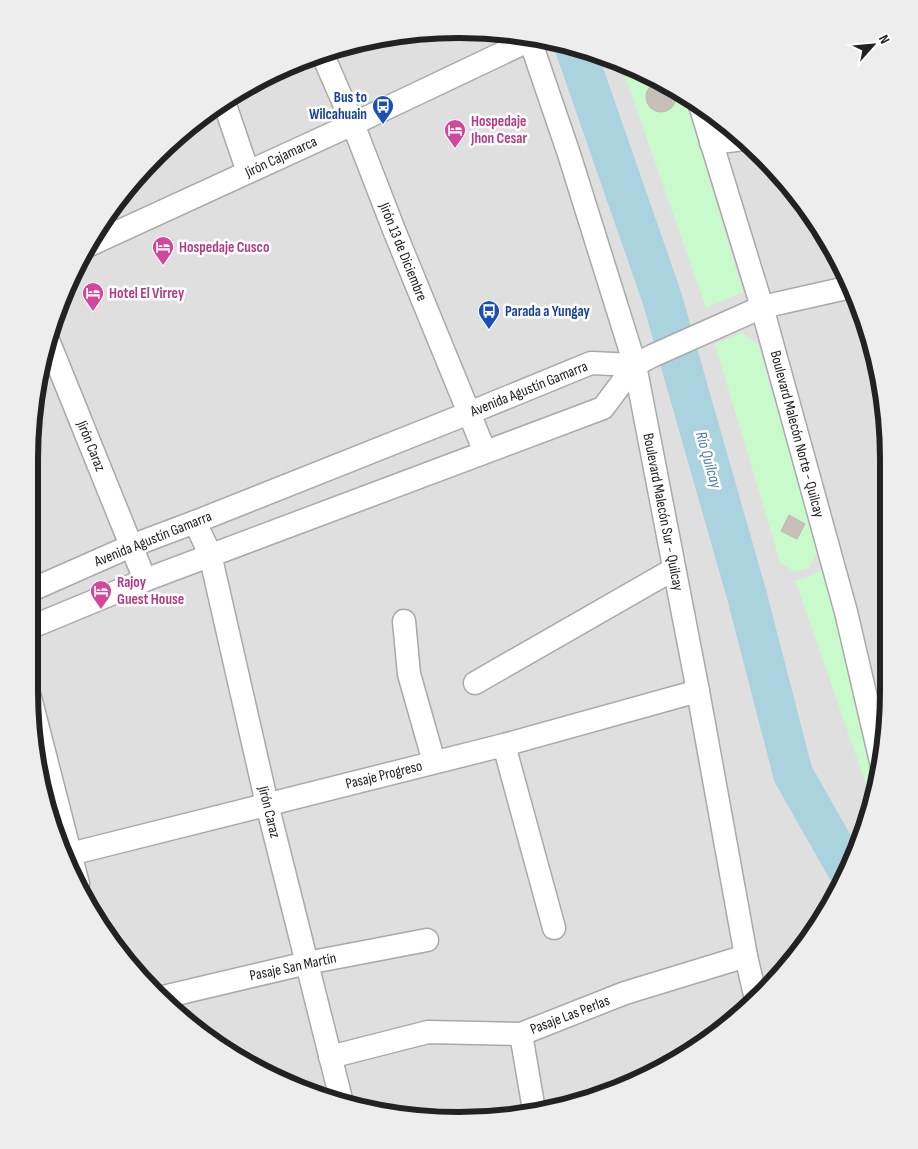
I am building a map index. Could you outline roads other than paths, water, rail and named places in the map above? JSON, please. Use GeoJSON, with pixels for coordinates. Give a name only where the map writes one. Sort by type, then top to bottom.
{"type":"FeatureCollection","features":[{"type":"Feature","properties":{"kind":"street","name":"Jirón Cajamarca"},"geometry":{"type":"LineString","coordinates":[[98,242],[353,124],[521,42]]}},
{"type":"Feature","properties":{"kind":"street","name":"Boulevard Malecón Sur - Quilcay"},"geometry":{"type":"LineString","coordinates":[[532,44],[643,361],[674,569],[754,991]]}},
{"type":"Feature","properties":{"kind":"street","name":"Jirón 13 de Diciembre"},"geometry":{"type":"LineString","coordinates":[[325,60],[353,124],[394,230],[486,452]]}},
{"type":"Feature","properties":{"kind":"street"},"geometry":{"type":"LineString","coordinates":[[226,108],[248,172]]}},
{"type":"Feature","properties":{"kind":"street","name":"Boulevard Malecón Norte - Quilcay"},"geometry":{"type":"LineString","coordinates":[[703,116],[762,308],[846,612],[877,745]]}},
{"type":"Feature","properties":{"kind":"street"},"geometry":{"type":"LineString","coordinates":[[711,143],[735,140]]}},
{"type":"Feature","properties":{"kind":"street"},"geometry":{"type":"LineString","coordinates":[[38,624],[210,554],[602,408],[643,361],[762,308],[844,289]]}},
{"type":"Feature","properties":{"kind":"street","name":"Jirón Caraz"},"geometry":{"type":"LineString","coordinates":[[52,350],[145,580]]}},
{"type":"Feature","properties":{"kind":"street","name":"Avenida Agustín Gamarra"},"geometry":{"type":"LineString","coordinates":[[38,587],[131,546],[469,413],[591,362],[643,361]]}},
{"type":"Feature","properties":{"kind":"street","name":"Jirón Caraz"},"geometry":{"type":"LineString","coordinates":[[194,522],[210,554],[267,804],[340,1094]]}},
{"type":"Feature","properties":{"kind":"street"},"geometry":{"type":"LineString","coordinates":[[476,683],[674,569]]}},
{"type":"Feature","properties":{"kind":"street"},"geometry":{"type":"LineString","coordinates":[[404,621],[409,674],[434,762]]}},
{"type":"Feature","properties":{"kind":"street","name":"Pasaje Progreso"},"geometry":{"type":"LineString","coordinates":[[71,854],[504,744],[698,692]]}},
{"type":"Feature","properties":{"kind":"street"},"geometry":{"type":"LineString","coordinates":[[40,736],[68,845]]}},
{"type":"Feature","properties":{"kind":"street"},"geometry":{"type":"LineString","coordinates":[[504,744],[554,928]]}},
{"type":"Feature","properties":{"kind":"street","name":"Pasaje San Martín"},"geometry":{"type":"LineString","coordinates":[[169,996],[307,963],[427,940]]}},
{"type":"Feature","properties":{"kind":"street","name":"Pasaje Las Perlas"},"geometry":{"type":"LineString","coordinates":[[330,1057],[428,1032],[521,1034],[625,993],[746,956]]}},
{"type":"Feature","properties":{"kind":"street"},"geometry":{"type":"LineString","coordinates":[[521,1034],[533,1104]]}},
{"type":"Feature","properties":{"kind":"waterway","name":"Río Quilcay"},"geometry":{"type":"LineString","coordinates":[[577,55],[662,298],[747,596],[793,774],[843,862]]}},
{"type":"Feature","properties":{"kind":"place","name":"Bus to Wilcahuain"},"geometry":{"type":"Point","coordinates":[383,125]}},
{"type":"Feature","properties":{"kind":"place","name":"Hospedaje Jhon Cesar"},"geometry":{"type":"Point","coordinates":[455,149]}},
{"type":"Feature","properties":{"kind":"place","name":"Hospedaje Cusco"},"geometry":{"type":"Point","coordinates":[163,266]}},
{"type":"Feature","properties":{"kind":"place","name":"Hotel El Virrey"},"geometry":{"type":"Point","coordinates":[93,312]}},
{"type":"Feature","properties":{"kind":"place","name":"Parada a Yungay"},"geometry":{"type":"Point","coordinates":[489,330]}},
{"type":"Feature","properties":{"kind":"place","name":"Rajoy Guest House"},"geometry":{"type":"Point","coordinates":[101,610]}}]}
